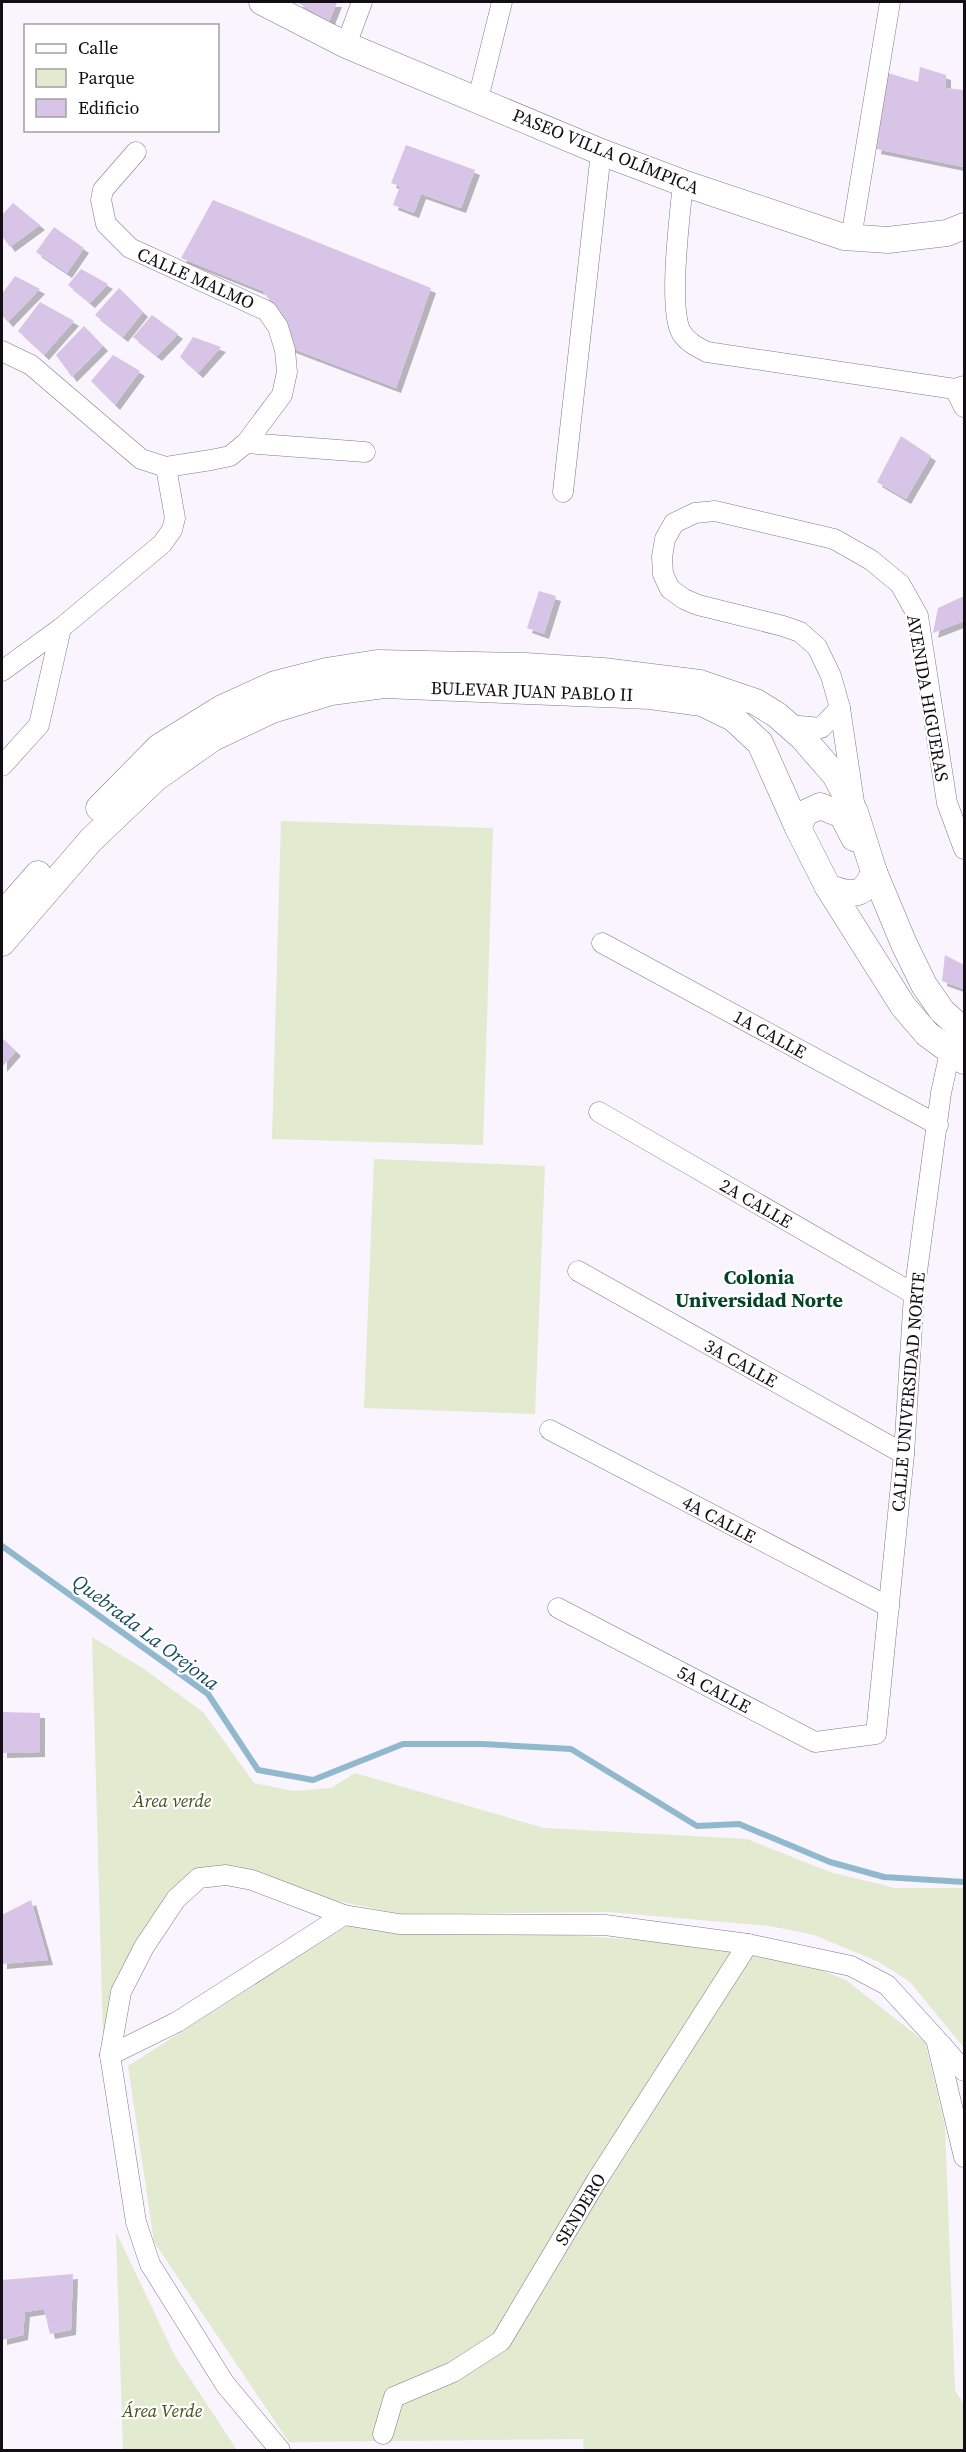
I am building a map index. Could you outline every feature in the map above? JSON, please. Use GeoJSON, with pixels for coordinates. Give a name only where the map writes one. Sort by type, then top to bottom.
{"type":"FeatureCollection","features":[{"type":"Feature","properties":{"kind":"main road","name":"PASEO VILLA OLÍMPICA"},"geometry":{"type":"LineString","coordinates":[[261,2],[346,45],[601,152],[683,183],[851,238],[888,240],[947,233],[964,226]]}},
{"type":"Feature","properties":{"kind":"main road","name":"BULEVAR JUAN PABLO II"},"geometry":{"type":"LineString","coordinates":[[2,915],[87,820],[159,747],[222,708],[275,684],[326,671],[377,663],[525,666],[663,677],[700,683],[756,702],[802,737],[835,775],[855,812],[871,861],[904,944],[924,985],[942,1011],[964,1031]]}},
{"type":"Feature","properties":{"kind":"main road","name":"BULEVAR JUAN PABLO II"},"geometry":{"type":"LineString","coordinates":[[2,943],[91,840],[156,778],[213,738],[272,710],[331,692],[384,685],[650,696],[702,703],[733,718],[760,742],[798,828],[828,887],[903,1006],[927,1034],[957,1057]]}},
{"type":"Feature","properties":{"kind":"main road"},"geometry":{"type":"LineString","coordinates":[[798,828],[805,813],[820,806],[828,808],[842,815],[855,841],[871,861],[869,886],[860,892],[846,894],[828,887]]}},
{"type":"Feature","properties":{"kind":"street"},"geometry":{"type":"LineString","coordinates":[[346,45],[360,2]]}},
{"type":"Feature","properties":{"kind":"street"},"geometry":{"type":"LineString","coordinates":[[478,99],[502,2]]}},
{"type":"Feature","properties":{"kind":"street"},"geometry":{"type":"LineString","coordinates":[[851,238],[890,2]]}},
{"type":"Feature","properties":{"kind":"street","name":"CALLE MALMO"},"geometry":{"type":"LineString","coordinates":[[136,152],[103,190],[102,208],[106,224],[130,248],[267,311],[278,327],[285,350],[287,372],[282,395],[246,443],[230,456],[166,467]]}},
{"type":"Feature","properties":{"kind":"street"},"geometry":{"type":"LineString","coordinates":[[563,492],[601,152]]}},
{"type":"Feature","properties":{"kind":"street"},"geometry":{"type":"LineString","coordinates":[[683,183],[677,262],[676,318],[682,334],[693,346],[706,352],[960,387],[964,407]]}},
{"type":"Feature","properties":{"kind":"street"},"geometry":{"type":"LineString","coordinates":[[2,351],[31,365],[141,459],[166,467],[175,518],[172,530],[162,544],[61,628],[2,670]]}},
{"type":"Feature","properties":{"kind":"street"},"geometry":{"type":"LineString","coordinates":[[2,365],[22,360]]}},
{"type":"Feature","properties":{"kind":"street"},"geometry":{"type":"LineString","coordinates":[[246,443],[365,452]]}},
{"type":"Feature","properties":{"kind":"street","name":"AVENIDA HIGUERAS"},"geometry":{"type":"LineString","coordinates":[[855,812],[840,708],[831,676],[817,647],[800,632],[698,605],[670,589],[663,574],[662,557],[665,539],[674,523],[695,513],[715,511],[834,539],[871,560],[900,585],[918,616],[947,803],[964,849]]}},
{"type":"Feature","properties":{"kind":"street"},"geometry":{"type":"LineString","coordinates":[[2,766],[39,725],[61,628]]}},
{"type":"Feature","properties":{"kind":"street"},"geometry":{"type":"LineString","coordinates":[[788,725],[821,728],[840,708]]}},
{"type":"Feature","properties":{"kind":"street","name":"1A CALLE"},"geometry":{"type":"LineString","coordinates":[[602,943],[938,1125]]}},
{"type":"Feature","properties":{"kind":"street","name":"CALLE UNIVERSIDAD NORTE"},"geometry":{"type":"LineString","coordinates":[[876,1734],[904,1454],[914,1294],[941,1093],[957,1057]]}},
{"type":"Feature","properties":{"kind":"street","name":"2A CALLE"},"geometry":{"type":"LineString","coordinates":[[599,1112],[914,1294]]}},
{"type":"Feature","properties":{"kind":"street","name":"3A CALLE"},"geometry":{"type":"LineString","coordinates":[[578,1271],[904,1454]]}},
{"type":"Feature","properties":{"kind":"street","name":"4A CALLE"},"geometry":{"type":"LineString","coordinates":[[550,1430],[889,1607]]}},
{"type":"Feature","properties":{"kind":"street","name":"5A CALLE"},"geometry":{"type":"LineString","coordinates":[[558,1608],[815,1742],[876,1734]]}},
{"type":"Feature","properties":{"kind":"street"},"geometry":{"type":"LineString","coordinates":[[280,2451],[225,2384],[150,2264],[136,2222],[110,2055],[121,1992],[144,1947],[176,1899],[200,1878],[226,1875],[252,1880],[344,1915],[399,1924],[605,1925],[748,1944],[851,1966],[887,1986],[964,2071]]}},
{"type":"Feature","properties":{"kind":"street"},"geometry":{"type":"LineString","coordinates":[[110,2055],[177,2022],[344,1915]]}},
{"type":"Feature","properties":{"kind":"street","name":"SENDERO"},"geometry":{"type":"LineString","coordinates":[[383,2434],[394,2397],[453,2372],[501,2341],[597,2180],[748,1944]]}},
{"type":"Feature","properties":{"kind":"street"},"geometry":{"type":"LineString","coordinates":[[936,2039],[964,2157]]}},
{"type":"Feature","properties":{"kind":"green space"},"geometry":{"type":"Polygon","coordinates":[[[281,821],[493,828],[483,1145],[272,1139],[281,821]]]}},
{"type":"Feature","properties":{"kind":"green space"},"geometry":{"type":"Polygon","coordinates":[[[374,1159],[545,1166],[535,1414],[364,1408],[374,1159]]]}},
{"type":"Feature","properties":{"kind":"green space","name":"Àrea verde"},"geometry":{"type":"Polygon","coordinates":[[[92,1637],[144,1669],[203,1712],[254,1783],[293,1791],[331,1788],[355,1773],[544,1828],[747,1839],[830,1872],[895,1888],[964,1888],[964,2048],[910,1982],[879,1962],[814,1935],[770,1926],[608,1912],[401,1914],[317,1897],[236,1866],[213,1868],[116,1988],[103,2036],[92,1637]]]}},
{"type":"Feature","properties":{"kind":"green space"},"geometry":{"type":"Polygon","coordinates":[[[347,1926],[554,1934],[697,1944],[815,1968],[846,1980],[925,2042],[945,2126],[955,2390],[964,2405],[964,2450],[584,2450],[583,2439],[289,2442],[154,2242],[128,2066],[347,1926]]]}},
{"type":"Feature","properties":{"kind":"green space","name":"Área Verde"},"geometry":{"type":"Polygon","coordinates":[[[116,2232],[175,2356],[237,2450],[123,2450],[116,2232]]]}},
{"type":"Feature","properties":{"kind":"building"},"geometry":{"type":"Polygon","coordinates":[[[297,2],[337,2],[329,22],[297,2]]]}},
{"type":"Feature","properties":{"kind":"building"},"geometry":{"type":"Polygon","coordinates":[[[920,67],[946,75],[946,88],[964,90],[964,167],[876,149],[888,73],[918,82],[920,67]]]}},
{"type":"Feature","properties":{"kind":"building"},"geometry":{"type":"Polygon","coordinates":[[[406,145],[475,170],[461,208],[421,194],[414,213],[393,205],[400,186],[391,183],[406,145]]]}},
{"type":"Feature","properties":{"kind":"building"},"geometry":{"type":"Polygon","coordinates":[[[213,200],[431,288],[396,388],[291,348],[277,311],[263,291],[181,258],[213,200]]]}},
{"type":"Feature","properties":{"kind":"building"},"geometry":{"type":"Polygon","coordinates":[[[13,203],[40,225],[10,247],[2,236],[2,215],[13,203]]]}},
{"type":"Feature","properties":{"kind":"building"},"geometry":{"type":"Polygon","coordinates":[[[54,227],[84,248],[67,273],[36,252],[54,227]]]}},
{"type":"Feature","properties":{"kind":"building"},"geometry":{"type":"Polygon","coordinates":[[[81,269],[108,284],[90,303],[68,285],[81,269]]]}},
{"type":"Feature","properties":{"kind":"building"},"geometry":{"type":"Polygon","coordinates":[[[15,276],[40,289],[8,322],[2,315],[2,294],[15,276]]]}},
{"type":"Feature","properties":{"kind":"building"},"geometry":{"type":"Polygon","coordinates":[[[119,288],[143,312],[123,337],[95,315],[119,288]]]}},
{"type":"Feature","properties":{"kind":"building"},"geometry":{"type":"Polygon","coordinates":[[[40,302],[74,321],[44,355],[18,331],[40,302]]]}},
{"type":"Feature","properties":{"kind":"building"},"geometry":{"type":"Polygon","coordinates":[[[152,315],[178,334],[157,356],[133,337],[152,315]]]}},
{"type":"Feature","properties":{"kind":"building"},"geometry":{"type":"Polygon","coordinates":[[[84,326],[103,346],[72,377],[56,355],[84,326]]]}},
{"type":"Feature","properties":{"kind":"building"},"geometry":{"type":"Polygon","coordinates":[[[193,337],[221,347],[198,373],[180,357],[193,337]]]}},
{"type":"Feature","properties":{"kind":"building"},"geometry":{"type":"Polygon","coordinates":[[[113,355],[140,371],[115,405],[91,381],[113,355]]]}},
{"type":"Feature","properties":{"kind":"building"},"geometry":{"type":"Polygon","coordinates":[[[901,436],[931,456],[906,499],[877,482],[901,436]]]}},
{"type":"Feature","properties":{"kind":"building"},"geometry":{"type":"Polygon","coordinates":[[[539,591],[556,596],[544,634],[527,628],[539,591]]]}},
{"type":"Feature","properties":{"kind":"building"},"geometry":{"type":"Polygon","coordinates":[[[964,596],[964,621],[933,633],[938,608],[964,596]]]}},
{"type":"Feature","properties":{"kind":"building"},"geometry":{"type":"Polygon","coordinates":[[[945,955],[964,965],[964,989],[942,981],[945,955]]]}},
{"type":"Feature","properties":{"kind":"building"},"geometry":{"type":"Polygon","coordinates":[[[2,1038],[16,1051],[2,1067],[2,1038]]]}},
{"type":"Feature","properties":{"kind":"building"},"geometry":{"type":"Polygon","coordinates":[[[2,1712],[40,1713],[40,1752],[2,1753],[2,1712]]]}},
{"type":"Feature","properties":{"kind":"building"},"geometry":{"type":"Polygon","coordinates":[[[31,1900],[48,1960],[2,1964],[2,1915],[31,1900]]]}},
{"type":"Feature","properties":{"kind":"building"},"geometry":{"type":"Polygon","coordinates":[[[73,2274],[71,2330],[50,2334],[44,2309],[25,2312],[23,2335],[2,2340],[2,2280],[73,2274]]]}},
{"type":"Feature","properties":{"kind":"waterway","name":"Quebrada La Orejona"},"geometry":{"type":"LineString","coordinates":[[2,1546],[208,1694],[258,1770],[313,1780],[403,1744],[482,1744],[571,1749],[697,1826],[739,1824],[830,1862],[884,1877],[964,1882]]}},
{"type":"Feature","properties":{"kind":"district","name":"Colonia Universidad Norte"},"geometry":{"type":"Point","coordinates":[759,1288]}}]}
